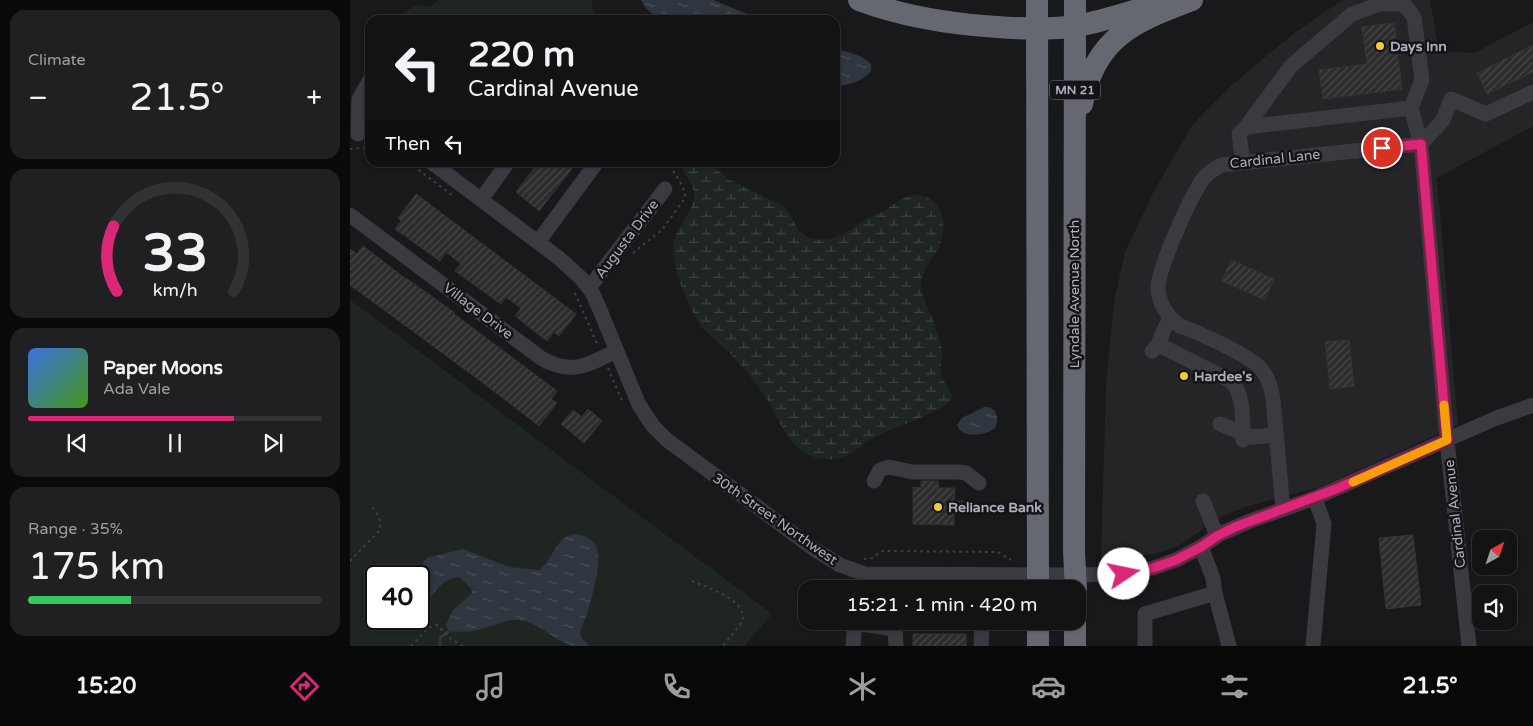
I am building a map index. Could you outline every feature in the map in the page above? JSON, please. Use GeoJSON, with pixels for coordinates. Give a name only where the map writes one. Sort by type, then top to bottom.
{"type":"FeatureCollection","features":[{"type":"Feature","properties":{"kind":"highway"},"geometry":{"type":"LineString","coordinates":[[859,0],[880,8],[934,21],[963,25],[1036,29],[1075,26],[1094,22],[1173,0]]}},
{"type":"Feature","properties":{"kind":"highway"},"geometry":{"type":"LineString","coordinates":[[1037,0],[1038,580]]}},
{"type":"Feature","properties":{"kind":"highway","name":"Lyndale Avenue North"},"geometry":{"type":"LineString","coordinates":[[1075,0],[1074,552],[1076,580]]}},
{"type":"Feature","properties":{"kind":"highway"},"geometry":{"type":"LineString","coordinates":[[1074,154],[1087,82],[1100,56],[1114,40],[1133,25],[1192,0]]}},
{"type":"Feature","properties":{"kind":"highway"},"geometry":{"type":"LineString","coordinates":[[1038,630],[1038,646]]}},
{"type":"Feature","properties":{"kind":"highway"},"geometry":{"type":"LineString","coordinates":[[1075,630],[1075,646]]}},
{"type":"Feature","properties":{"kind":"street"},"geometry":{"type":"LineString","coordinates":[[1243,162],[1239,134],[1291,66],[1352,14],[1380,4],[1404,4],[1414,17],[1422,80],[1412,108],[1246,127]]}},
{"type":"Feature","properties":{"kind":"street"},"geometry":{"type":"LineString","coordinates":[[359,134],[359,99],[365,89]]}},
{"type":"Feature","properties":{"kind":"street"},"geometry":{"type":"LineString","coordinates":[[1421,144],[1443,120],[1451,98],[1486,114],[1533,92]]}},
{"type":"Feature","properties":{"kind":"street","name":"Cardinal Avenue"},"geometry":{"type":"LineString","coordinates":[[1412,108],[1421,144],[1447,440],[1469,646]]}},
{"type":"Feature","properties":{"kind":"street","name":"Cardinal Lane"},"geometry":{"type":"LineString","coordinates":[[1282,509],[1270,384],[1263,371],[1253,360],[1180,326],[1171,319],[1164,310],[1159,298],[1158,286],[1168,253],[1181,220],[1203,179],[1211,171],[1222,165],[1421,144]]}},
{"type":"Feature","properties":{"kind":"street","name":"30th Street Northwest"},"geometry":{"type":"LineString","coordinates":[[438,167],[574,270],[581,293],[600,310],[639,405],[648,419],[667,440],[814,549],[861,578],[950,580]]}},
{"type":"Feature","properties":{"kind":"street"},"geometry":{"type":"LineString","coordinates":[[481,200],[504,167]]}},
{"type":"Feature","properties":{"kind":"street"},"geometry":{"type":"LineString","coordinates":[[538,242],[592,167]]}},
{"type":"Feature","properties":{"kind":"street","name":"Augusta Drive"},"geometry":{"type":"LineString","coordinates":[[581,293],[665,189]]}},
{"type":"Feature","properties":{"kind":"street","name":"Village Drive"},"geometry":{"type":"LineString","coordinates":[[350,215],[554,366],[561,368],[586,365],[616,351]]}},
{"type":"Feature","properties":{"kind":"street"},"geometry":{"type":"LineString","coordinates":[[1171,319],[1164,327],[1155,348],[1231,381],[1237,387],[1240,394],[1243,436]]}},
{"type":"Feature","properties":{"kind":"street","name":"30th Street Northwest"},"geometry":{"type":"LineString","coordinates":[[1086,580],[1153,568],[1176,560],[1217,536],[1250,520],[1315,498],[1494,419],[1533,405]]}},
{"type":"Feature","properties":{"kind":"street"},"geometry":{"type":"LineString","coordinates":[[1220,424],[1243,436],[1276,435]]}},
{"type":"Feature","properties":{"kind":"street"},"geometry":{"type":"LineString","coordinates":[[874,482],[880,470],[889,467],[912,472],[966,473],[979,483]]}},
{"type":"Feature","properties":{"kind":"street"},"geometry":{"type":"LineString","coordinates":[[1313,646],[1324,524],[1315,498]]}},
{"type":"Feature","properties":{"kind":"street"},"geometry":{"type":"LineString","coordinates":[[1203,501],[1217,536]]}},
{"type":"Feature","properties":{"kind":"street"},"geometry":{"type":"LineString","coordinates":[[1201,547],[1213,578],[1229,646]]}},
{"type":"Feature","properties":{"kind":"street"},"geometry":{"type":"LineString","coordinates":[[1145,646],[1145,614],[1215,593]]}},
{"type":"Feature","properties":{"kind":"street"},"geometry":{"type":"LineString","coordinates":[[853,646],[854,630]]}},
{"type":"Feature","properties":{"kind":"street"},"geometry":{"type":"LineString","coordinates":[[896,630],[896,646]]}},
{"type":"Feature","properties":{"kind":"street"},"geometry":{"type":"LineString","coordinates":[[981,646],[982,630]]}},
{"type":"Feature","properties":{"kind":"path"},"geometry":{"type":"LineString","coordinates":[[350,149],[365,148]]}},
{"type":"Feature","properties":{"kind":"path"},"geometry":{"type":"LineString","coordinates":[[415,167],[456,198]]}},
{"type":"Feature","properties":{"kind":"path"},"geometry":{"type":"LineString","coordinates":[[350,561],[378,532],[381,526],[381,520],[371,505]]}},
{"type":"Feature","properties":{"kind":"path"},"geometry":{"type":"LineString","coordinates":[[861,578],[862,559],[872,558],[882,551],[998,552],[1011,560]]}},
{"type":"Feature","properties":{"kind":"path"},"geometry":{"type":"LineString","coordinates":[[692,581],[735,602],[741,609],[742,622],[723,646]]}},
{"type":"Feature","properties":{"kind":"path"},"geometry":{"type":"LineString","coordinates":[[411,646],[430,626],[436,625],[448,637],[463,646]]}},
{"type":"Feature","properties":{"kind":"shaded area"},"geometry":{"type":"Polygon","coordinates":[[[1342,0],[1430,0],[1439,51],[1474,53],[1533,22],[1533,126],[1437,178],[1458,425],[1320,487],[1245,507],[1221,517],[1178,546],[1156,554],[1101,560],[1106,384],[1114,302],[1125,252],[1154,191],[1193,124],[1233,84],[1293,34],[1342,0]]]}},
{"type":"Feature","properties":{"kind":"green space"},"geometry":{"type":"Polygon","coordinates":[[[438,0],[591,0],[595,15],[401,15],[416,5],[430,7],[438,0]]]}},
{"type":"Feature","properties":{"kind":"green space"},"geometry":{"type":"Polygon","coordinates":[[[681,167],[715,167],[728,179],[785,207],[804,235],[823,240],[843,234],[906,197],[922,196],[934,202],[942,214],[941,242],[923,273],[921,288],[940,342],[942,353],[941,375],[952,394],[951,401],[933,412],[875,437],[841,458],[816,458],[798,448],[786,433],[763,393],[744,369],[700,325],[686,298],[676,268],[673,249],[674,240],[693,201],[694,193],[690,181],[681,167]]]}},
{"type":"Feature","properties":{"kind":"green space"},"geometry":{"type":"Polygon","coordinates":[[[350,300],[772,614],[744,646],[350,646],[350,300]]]}},
{"type":"Feature","properties":{"kind":"water"},"geometry":{"type":"Polygon","coordinates":[[[641,0],[713,0],[750,15],[654,15],[641,0]]]}},
{"type":"Feature","properties":{"kind":"water"},"geometry":{"type":"Polygon","coordinates":[[[840,50],[863,58],[871,64],[871,71],[864,78],[840,86],[840,50]]]}},
{"type":"Feature","properties":{"kind":"water"},"geometry":{"type":"Polygon","coordinates":[[[984,407],[992,408],[995,411],[997,420],[995,428],[986,433],[974,435],[960,429],[957,425],[962,418],[984,407]]]}},
{"type":"Feature","properties":{"kind":"water"},"geometry":{"type":"Polygon","coordinates":[[[576,534],[590,539],[598,552],[595,585],[580,633],[589,646],[574,646],[559,640],[533,624],[518,620],[506,621],[474,631],[449,631],[446,625],[453,610],[472,593],[471,588],[459,577],[451,579],[440,586],[430,600],[430,565],[422,565],[427,558],[463,549],[509,567],[539,570],[549,560],[559,543],[569,536],[576,534]]]}},
{"type":"Feature","properties":{"kind":"building","name":"Days Inn"},"geometry":{"type":"Polygon","coordinates":[[[1394,23],[1402,89],[1323,99],[1319,70],[1367,64],[1362,27],[1394,23]]]}},
{"type":"Feature","properties":{"kind":"building"},"geometry":{"type":"Polygon","coordinates":[[[1533,45],[1533,72],[1487,94],[1477,73],[1533,45]]]}},
{"type":"Feature","properties":{"kind":"building"},"geometry":{"type":"Polygon","coordinates":[[[535,167],[573,167],[539,211],[516,192],[535,167]]]}},
{"type":"Feature","properties":{"kind":"building"},"geometry":{"type":"Polygon","coordinates":[[[416,194],[576,314],[559,336],[554,332],[547,341],[515,316],[521,308],[506,297],[501,304],[455,271],[461,264],[446,252],[440,261],[395,229],[401,221],[398,218],[416,194]]]}},
{"type":"Feature","properties":{"kind":"building"},"geometry":{"type":"Polygon","coordinates":[[[363,246],[557,391],[551,399],[557,403],[539,426],[350,285],[350,249],[357,254],[363,246]]]}},
{"type":"Feature","properties":{"kind":"building"},"geometry":{"type":"Polygon","coordinates":[[[1231,260],[1274,279],[1265,300],[1222,281],[1231,260]]]}},
{"type":"Feature","properties":{"kind":"building"},"geometry":{"type":"Polygon","coordinates":[[[1349,340],[1354,386],[1330,389],[1325,342],[1349,340]]]}},
{"type":"Feature","properties":{"kind":"building"},"geometry":{"type":"Polygon","coordinates":[[[588,409],[602,421],[584,443],[561,424],[573,410],[582,417],[588,409]]]}},
{"type":"Feature","properties":{"kind":"building"},"geometry":{"type":"Polygon","coordinates":[[[921,481],[938,481],[938,488],[955,488],[954,501],[963,501],[963,513],[954,513],[954,525],[913,524],[913,487],[921,488],[921,481]]]}},
{"type":"Feature","properties":{"kind":"building"},"geometry":{"type":"Polygon","coordinates":[[[1413,535],[1421,605],[1386,609],[1379,538],[1413,535]]]}},
{"type":"Feature","properties":{"kind":"building"},"geometry":{"type":"Polygon","coordinates":[[[913,634],[966,634],[966,646],[913,646],[913,634]]]}},
{"type":"Feature","properties":{"kind":"waterway"},"geometry":{"type":"LineString","coordinates":[[440,646],[440,638],[449,631]]}},
{"type":"Feature","properties":{"kind":"slow traffic"},"geometry":{"type":"LineString","coordinates":[[1353,482],[1447,440],[1444,405]]}},
{"type":"Feature","properties":{"kind":"place","name":"Days Inn"},"geometry":{"type":"Point","coordinates":[1380,46]}},
{"type":"Feature","properties":{"kind":"place","name":"Hardee's"},"geometry":{"type":"Point","coordinates":[1184,376]}},
{"type":"Feature","properties":{"kind":"place","name":"Reliance Bank"},"geometry":{"type":"Point","coordinates":[938,507]}},
{"type":"Feature","properties":{"kind":"route"},"geometry":{"type":"LineString","coordinates":[[1124,574],[1153,568],[1176,560],[1217,536],[1250,520],[1315,498],[1447,440],[1421,144],[1382,148]]}}]}
